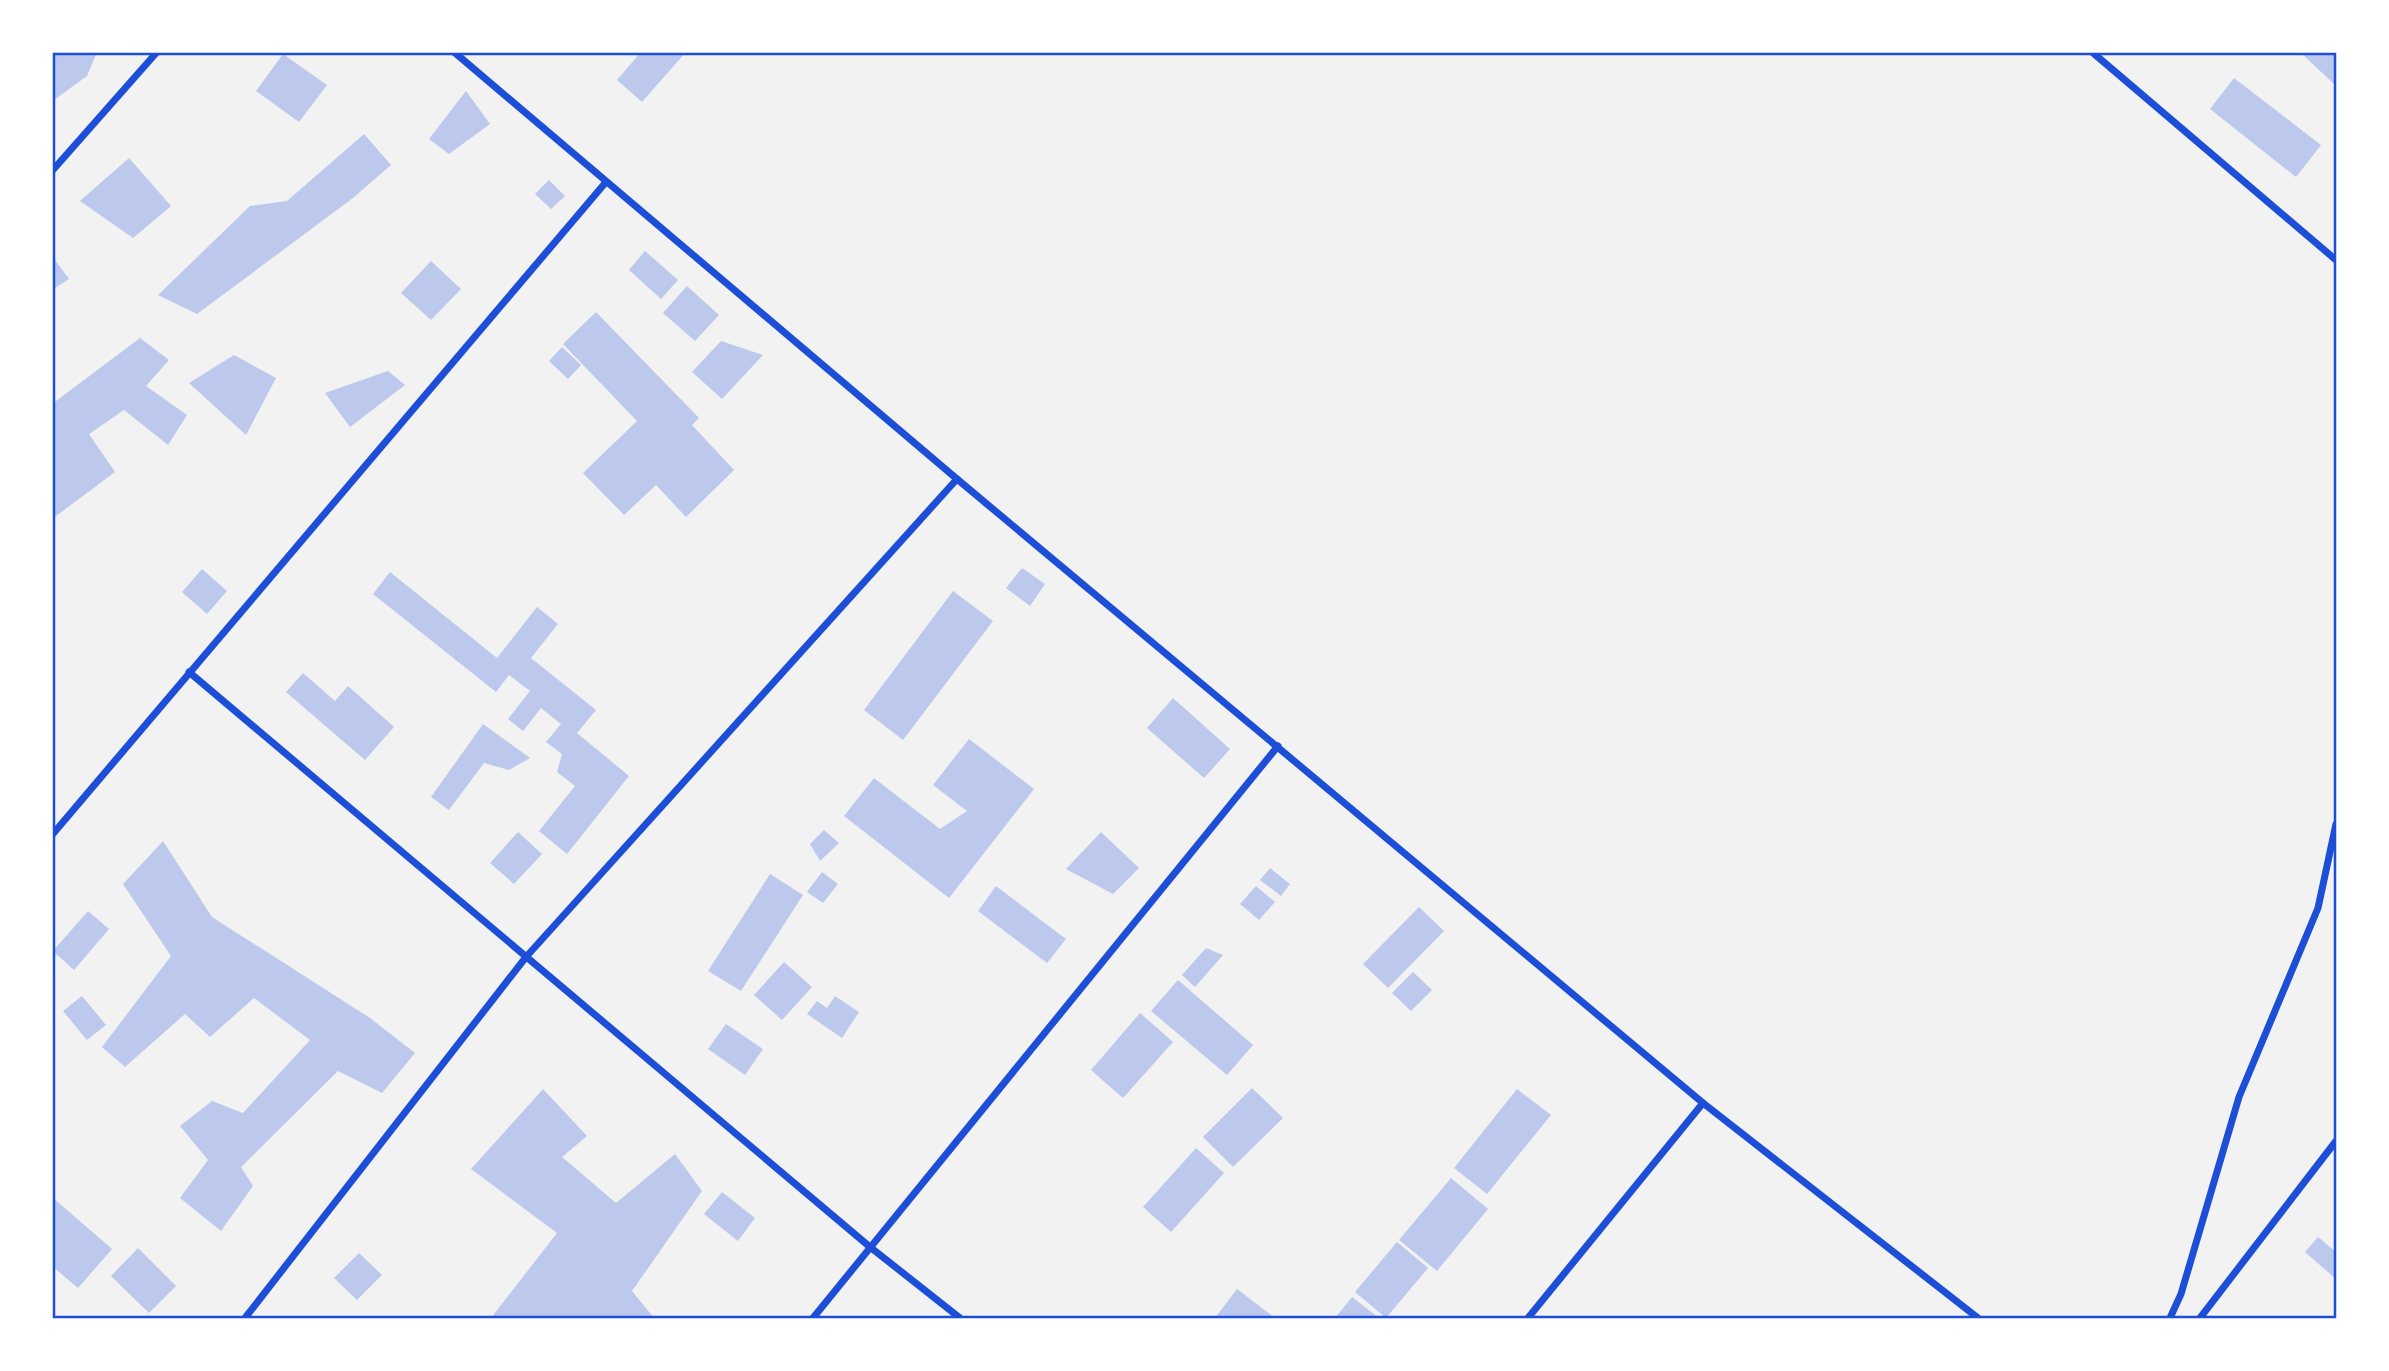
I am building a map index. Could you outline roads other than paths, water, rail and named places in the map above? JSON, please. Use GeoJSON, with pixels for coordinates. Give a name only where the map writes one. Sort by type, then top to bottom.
{"type":"FeatureCollection","features":[{"type":"Feature","properties":{"kind":"street"},"geometry":{"type":"LineString","coordinates":[[52,170],[157,52]]}},
{"type":"Feature","properties":{"kind":"street"},"geometry":{"type":"LineString","coordinates":[[454,52],[957,479],[1703,1103],[1978,1318]]}},
{"type":"Feature","properties":{"kind":"street"},"geometry":{"type":"LineString","coordinates":[[2092,52],[2336,260]]}},
{"type":"Feature","properties":{"kind":"street"},"geometry":{"type":"LineString","coordinates":[[52,835],[606,182]]}},
{"type":"Feature","properties":{"kind":"street"},"geometry":{"type":"LineString","coordinates":[[245,1318],[526,957],[957,479]]}},
{"type":"Feature","properties":{"kind":"street"},"geometry":{"type":"LineString","coordinates":[[190,672],[870,1247],[960,1318]]}},
{"type":"Feature","properties":{"kind":"street"},"geometry":{"type":"LineString","coordinates":[[813,1318],[1278,746]]}},
{"type":"Feature","properties":{"kind":"street"},"geometry":{"type":"LineString","coordinates":[[2169,1318],[2181,1294],[2239,1097],[2318,908],[2336,824]]}},
{"type":"Feature","properties":{"kind":"street"},"geometry":{"type":"LineString","coordinates":[[1528,1318],[1703,1103]]}},
{"type":"Feature","properties":{"kind":"street"},"geometry":{"type":"LineString","coordinates":[[2200,1318],[2336,1141]]}}]}
